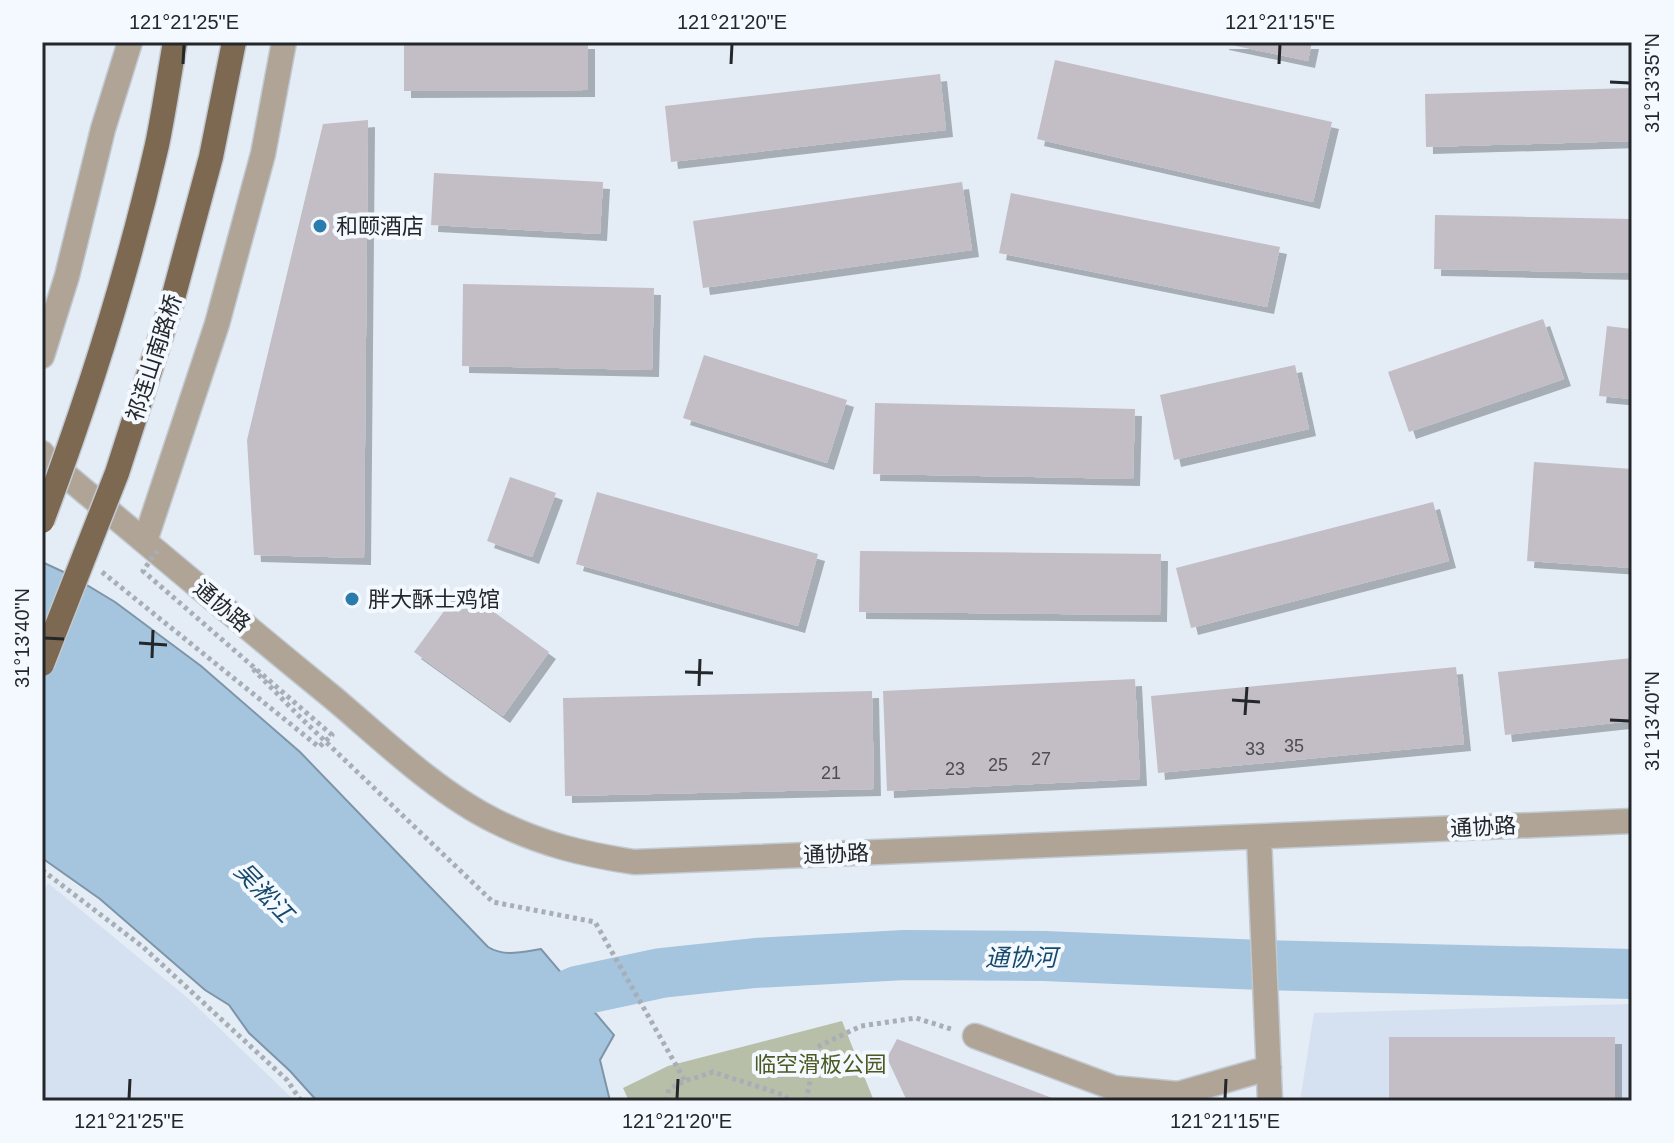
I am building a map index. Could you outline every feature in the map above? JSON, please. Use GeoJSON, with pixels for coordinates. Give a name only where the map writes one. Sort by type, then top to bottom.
{"type":"FeatureCollection","features":[{"type":"Feature","properties":{"kind":"main road"},"geometry":{"type":"LineString","coordinates":[[42,521],[119,289],[157,144],[175,42]]}},
{"type":"Feature","properties":{"kind":"main road","name":"祁连山南路桥"},"geometry":{"type":"LineString","coordinates":[[42,664],[117,473],[172,302],[211,157],[234,42]]}},
{"type":"Feature","properties":{"kind":"street"},"geometry":{"type":"LineString","coordinates":[[42,356],[67,276],[103,129],[130,42]]}},
{"type":"Feature","properties":{"kind":"street"},"geometry":{"type":"LineString","coordinates":[[151,546],[217,324],[263,154],[284,42]]}},
{"type":"Feature","properties":{"kind":"street","name":"通协路"},"geometry":{"type":"LineString","coordinates":[[42,453],[442,788],[491,819],[536,840],[588,855],[634,862],[1632,821]]}},
{"type":"Feature","properties":{"kind":"street"},"geometry":{"type":"LineString","coordinates":[[1259,837],[1270,1101]]}},
{"type":"Feature","properties":{"kind":"street"},"geometry":{"type":"LineString","coordinates":[[975,1036],[1114,1088],[1178,1094],[1269,1068]]}},
{"type":"Feature","properties":{"kind":"path"},"geometry":{"type":"LineString","coordinates":[[84,558],[319,747],[332,735],[143,571],[151,546]]}},
{"type":"Feature","properties":{"kind":"path"},"geometry":{"type":"LineString","coordinates":[[302,719],[493,902],[595,922],[685,1081]]}},
{"type":"Feature","properties":{"kind":"path"},"geometry":{"type":"LineString","coordinates":[[42,870],[143,947],[287,1080],[301,1101]]}},
{"type":"Feature","properties":{"kind":"path"},"geometry":{"type":"LineString","coordinates":[[806,1101],[817,1047],[861,1026],[916,1018],[975,1036]]}},
{"type":"Feature","properties":{"kind":"path"},"geometry":{"type":"LineString","coordinates":[[666,1101],[669,1089],[713,1072],[784,1095],[789,1101]]}},
{"type":"Feature","properties":{"kind":"shaded area"},"geometry":{"type":"Polygon","coordinates":[[[48,883],[189,999],[295,1101],[42,1101],[42,894],[48,883]]]}},
{"type":"Feature","properties":{"kind":"shaded area"},"geometry":{"type":"Polygon","coordinates":[[[1632,1004],[1632,1101],[1300,1101],[1314,1013],[1632,1004]]]}},
{"type":"Feature","properties":{"kind":"green space","name":"临空滑板公园"},"geometry":{"type":"Polygon","coordinates":[[[842,1021],[874,1101],[629,1101],[623,1088],[668,1066],[842,1021]]]}},
{"type":"Feature","properties":{"kind":"water","name":"吴淞江"},"geometry":{"type":"Polygon","coordinates":[[[42,562],[115,602],[201,666],[300,752],[488,947],[507,953],[541,949],[614,1035],[600,1060],[610,1101],[317,1101],[249,1033],[229,1005],[205,990],[100,899],[42,858],[42,562]]]}},
{"type":"Feature","properties":{"kind":"building"},"geometry":{"type":"Polygon","coordinates":[[[404,42],[588,42],[588,90],[404,91],[404,42]]]}},
{"type":"Feature","properties":{"kind":"building"},"geometry":{"type":"Polygon","coordinates":[[[1222,42],[1312,42],[1308,61],[1222,42]]]}},
{"type":"Feature","properties":{"kind":"building"},"geometry":{"type":"Polygon","coordinates":[[[1055,60],[1332,122],[1313,202],[1037,139],[1055,60]]]}},
{"type":"Feature","properties":{"kind":"building"},"geometry":{"type":"Polygon","coordinates":[[[940,74],[946,130],[671,162],[665,106],[940,74]]]}},
{"type":"Feature","properties":{"kind":"building"},"geometry":{"type":"Polygon","coordinates":[[[1632,88],[1632,141],[1426,147],[1425,94],[1632,88]]]}},
{"type":"Feature","properties":{"kind":"building"},"geometry":{"type":"Polygon","coordinates":[[[368,120],[364,558],[254,555],[247,440],[323,124],[368,120]]]}},
{"type":"Feature","properties":{"kind":"building"},"geometry":{"type":"Polygon","coordinates":[[[434,173],[603,182],[600,234],[431,225],[434,173]]]}},
{"type":"Feature","properties":{"kind":"building"},"geometry":{"type":"Polygon","coordinates":[[[962,182],[972,250],[703,288],[693,221],[962,182]]]}},
{"type":"Feature","properties":{"kind":"building"},"geometry":{"type":"Polygon","coordinates":[[[1011,193],[1280,247],[1267,307],[999,253],[1011,193]]]}},
{"type":"Feature","properties":{"kind":"building"},"geometry":{"type":"Polygon","coordinates":[[[1435,215],[1632,219],[1632,273],[1434,269],[1435,215]]]}},
{"type":"Feature","properties":{"kind":"building"},"geometry":{"type":"Polygon","coordinates":[[[463,284],[654,288],[652,370],[462,366],[463,284]]]}},
{"type":"Feature","properties":{"kind":"building"},"geometry":{"type":"Polygon","coordinates":[[[1543,319],[1564,379],[1409,432],[1388,372],[1543,319]]]}},
{"type":"Feature","properties":{"kind":"building"},"geometry":{"type":"Polygon","coordinates":[[[1607,326],[1632,329],[1632,399],[1599,396],[1607,326]]]}},
{"type":"Feature","properties":{"kind":"building"},"geometry":{"type":"Polygon","coordinates":[[[704,355],[847,400],[827,463],[683,418],[704,355]]]}},
{"type":"Feature","properties":{"kind":"building"},"geometry":{"type":"Polygon","coordinates":[[[1295,365],[1309,429],[1174,460],[1160,395],[1295,365]]]}},
{"type":"Feature","properties":{"kind":"building"},"geometry":{"type":"Polygon","coordinates":[[[875,403],[1135,409],[1133,479],[873,474],[875,403]]]}},
{"type":"Feature","properties":{"kind":"building"},"geometry":{"type":"Polygon","coordinates":[[[1534,462],[1632,469],[1632,568],[1527,561],[1534,462]]]}},
{"type":"Feature","properties":{"kind":"building"},"geometry":{"type":"Polygon","coordinates":[[[510,477],[556,493],[532,557],[487,541],[510,477]]]}},
{"type":"Feature","properties":{"kind":"building"},"geometry":{"type":"Polygon","coordinates":[[[597,492],[818,554],[798,626],[576,564],[597,492]]]}},
{"type":"Feature","properties":{"kind":"building"},"geometry":{"type":"Polygon","coordinates":[[[1433,502],[1449,561],[1191,628],[1176,568],[1433,502]]]}},
{"type":"Feature","properties":{"kind":"building"},"geometry":{"type":"Polygon","coordinates":[[[860,551],[1161,554],[1160,615],[859,612],[860,551]]]}},
{"type":"Feature","properties":{"kind":"building"},"geometry":{"type":"Polygon","coordinates":[[[461,588],[549,652],[503,716],[414,652],[461,588]]]}},
{"type":"Feature","properties":{"kind":"building"},"geometry":{"type":"Polygon","coordinates":[[[1632,658],[1632,721],[1505,735],[1498,672],[1632,658]]]}},
{"type":"Feature","properties":{"kind":"building"},"geometry":{"type":"Polygon","coordinates":[[[1456,667],[1464,744],[1158,773],[1151,696],[1456,667]]]}},
{"type":"Feature","properties":{"kind":"building"},"geometry":{"type":"Polygon","coordinates":[[[1135,679],[1140,779],[887,791],[883,691],[1135,679]]]}},
{"type":"Feature","properties":{"kind":"building"},"geometry":{"type":"Polygon","coordinates":[[[872,691],[874,789],[565,796],[563,698],[872,691]]]}},
{"type":"Feature","properties":{"kind":"building"},"geometry":{"type":"Polygon","coordinates":[[[1389,1037],[1615,1037],[1615,1101],[1389,1101],[1389,1037]]]}},
{"type":"Feature","properties":{"kind":"building"},"geometry":{"type":"Polygon","coordinates":[[[897,1039],[1060,1101],[907,1101],[887,1058],[897,1039]]]}},
{"type":"Feature","properties":{"kind":"waterway","name":"通协河"},"geometry":{"type":"LineString","coordinates":[[517,1018],[577,991],[661,973],[755,963],[905,955],[1044,956],[1632,974]]}},
{"type":"Feature","properties":{"kind":"place","name":"和颐酒店"},"geometry":{"type":"Point","coordinates":[320,226]}},
{"type":"Feature","properties":{"kind":"place","name":"胖大酥士鸡馆"},"geometry":{"type":"Point","coordinates":[352,599]}}]}
